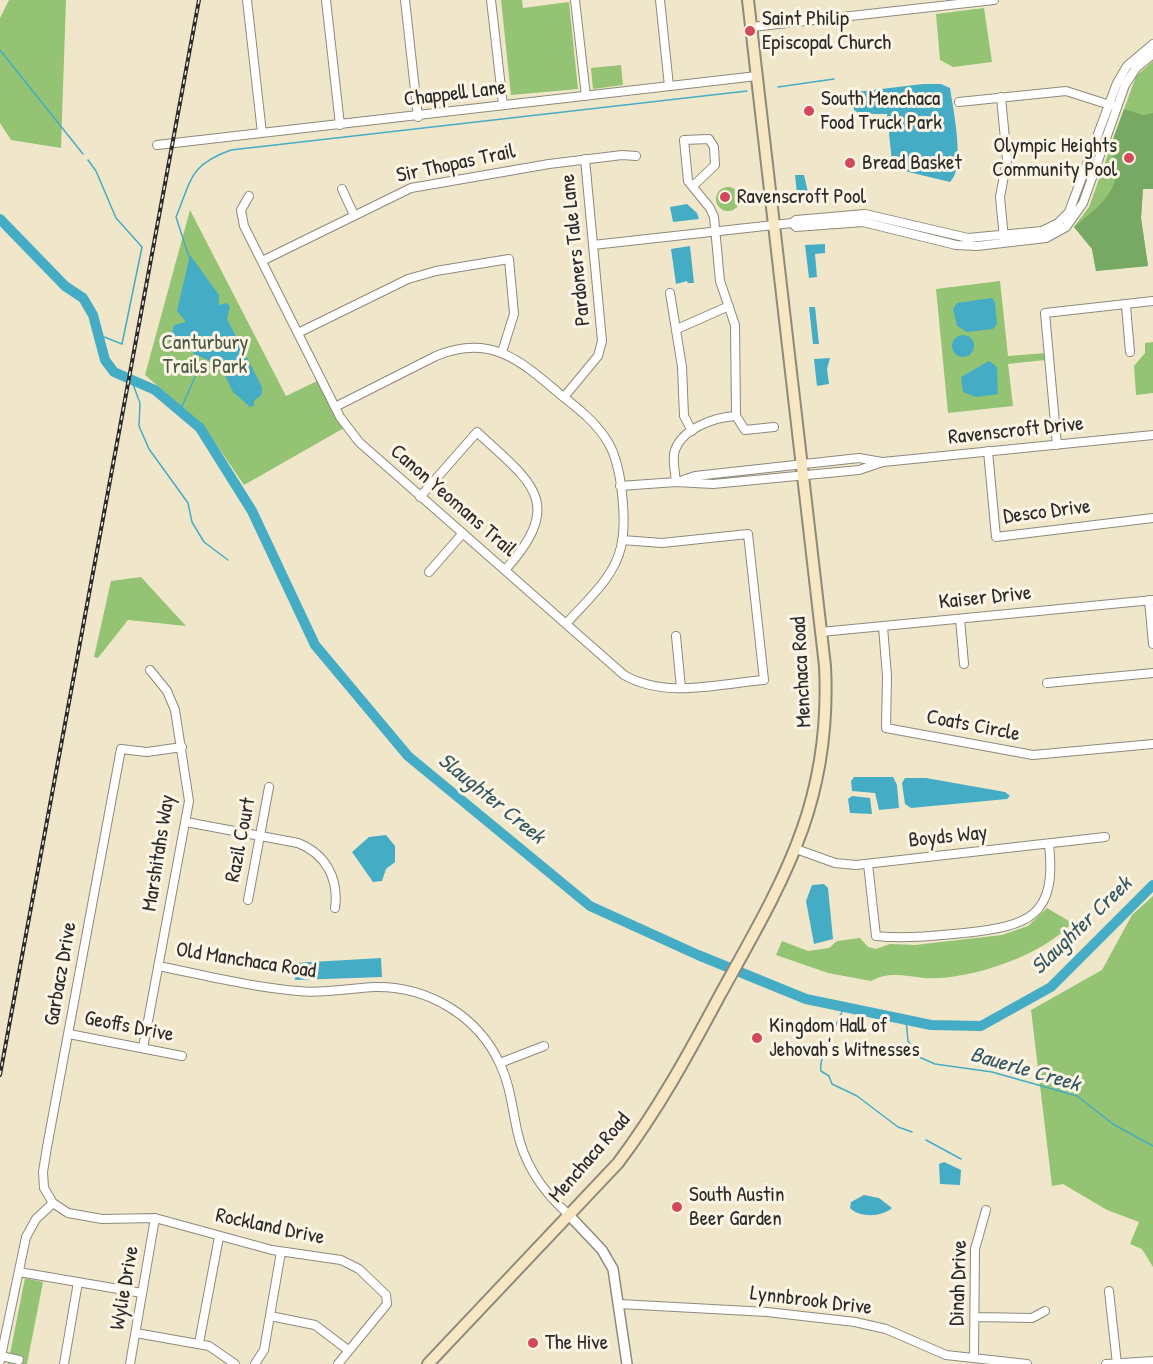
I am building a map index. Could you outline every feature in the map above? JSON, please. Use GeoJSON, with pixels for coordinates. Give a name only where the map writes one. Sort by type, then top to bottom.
{"type":"FeatureCollection","features":[{"type":"Feature","properties":{"kind":"main road","name":"Menchaca Road"},"geometry":{"type":"LineString","coordinates":[[428,1364],[618,1162],[640,1134],[687,1056],[746,947],[796,849],[810,812],[825,736],[826,681],[748,0]]}},
{"type":"Feature","properties":{"kind":"street"},"geometry":{"type":"LineString","coordinates":[[247,0],[262,134]]}},
{"type":"Feature","properties":{"kind":"street"},"geometry":{"type":"LineString","coordinates":[[326,0],[340,125]]}},
{"type":"Feature","properties":{"kind":"street"},"geometry":{"type":"LineString","coordinates":[[405,0],[418,117]]}},
{"type":"Feature","properties":{"kind":"street"},"geometry":{"type":"LineString","coordinates":[[491,0],[503,105]]}},
{"type":"Feature","properties":{"kind":"street"},"geometry":{"type":"LineString","coordinates":[[575,0],[586,96]]}},
{"type":"Feature","properties":{"kind":"street"},"geometry":{"type":"LineString","coordinates":[[660,0],[669,86]]}},
{"type":"Feature","properties":{"kind":"street"},"geometry":{"type":"LineString","coordinates":[[752,27],[994,0]]}},
{"type":"Feature","properties":{"kind":"street"},"geometry":{"type":"LineString","coordinates":[[593,245],[792,223],[796,227],[863,222],[956,245],[1004,239],[1046,238],[1057,233],[1074,219],[1083,203],[1113,106],[1117,82],[1127,66],[1153,44]]}},
{"type":"Feature","properties":{"kind":"street"},"geometry":{"type":"LineString","coordinates":[[1113,106],[1132,74],[1153,54]]}},
{"type":"Feature","properties":{"kind":"street","name":"Chappell Lane"},"geometry":{"type":"LineString","coordinates":[[157,145],[418,117],[757,76]]}},
{"type":"Feature","properties":{"kind":"street"},"geometry":{"type":"LineString","coordinates":[[959,102],[1066,91],[1113,106]]}},
{"type":"Feature","properties":{"kind":"street"},"geometry":{"type":"LineString","coordinates":[[1000,97],[1007,160],[1000,197],[1004,239]]}},
{"type":"Feature","properties":{"kind":"street"},"geometry":{"type":"LineString","coordinates":[[693,186],[715,165],[714,147],[709,139],[684,141],[687,177],[693,186],[712,212],[720,281],[735,326],[736,416],[740,426],[745,430],[774,427]]}},
{"type":"Feature","properties":{"kind":"street","name":"Sir Thopas Trail"},"geometry":{"type":"LineString","coordinates":[[261,261],[411,188],[585,159],[636,156]]}},
{"type":"Feature","properties":{"kind":"street","name":"Pardoners Tale Lane"},"geometry":{"type":"LineString","coordinates":[[564,397],[598,356],[602,341],[585,159]]}},
{"type":"Feature","properties":{"kind":"street"},"geometry":{"type":"LineString","coordinates":[[342,189],[354,215]]}},
{"type":"Feature","properties":{"kind":"street","name":"Canon Yeomans Trail"},"geometry":{"type":"LineString","coordinates":[[249,196],[243,205],[242,219],[335,407],[359,442],[617,670],[631,679],[656,688],[681,688],[764,680],[748,534],[662,543],[622,540]]}},
{"type":"Feature","properties":{"kind":"street"},"geometry":{"type":"LineString","coordinates":[[298,333],[408,279],[436,271],[509,259],[515,306],[502,352]]}},
{"type":"Feature","properties":{"kind":"street"},"geometry":{"type":"LineString","coordinates":[[670,293],[677,329],[684,416],[692,431]]}},
{"type":"Feature","properties":{"kind":"street"},"geometry":{"type":"LineString","coordinates":[[1058,445],[1045,313],[1126,306],[1153,301]]}},
{"type":"Feature","properties":{"kind":"street"},"geometry":{"type":"LineString","coordinates":[[677,329],[729,306]]}},
{"type":"Feature","properties":{"kind":"street"},"geometry":{"type":"LineString","coordinates":[[1126,306],[1130,352]]}},
{"type":"Feature","properties":{"kind":"street"},"geometry":{"type":"LineString","coordinates":[[335,407],[444,352],[469,347],[502,352],[521,361],[593,423],[609,444],[615,459],[620,486],[622,540],[617,560],[608,576],[566,624]]}},
{"type":"Feature","properties":{"kind":"street"},"geometry":{"type":"LineString","coordinates":[[676,482],[675,452],[679,443],[692,431],[710,420],[736,416]]}},
{"type":"Feature","properties":{"kind":"street"},"geometry":{"type":"LineString","coordinates":[[420,497],[477,432],[526,479],[536,499],[537,516],[533,536],[505,570]]}},
{"type":"Feature","properties":{"kind":"street","name":"Ravenscroft Drive"},"geometry":{"type":"LineString","coordinates":[[620,486],[676,482],[713,484],[801,470],[859,470],[883,462],[1153,435]]}},
{"type":"Feature","properties":{"kind":"street","name":"Desco Drive"},"geometry":{"type":"LineString","coordinates":[[988,451],[996,537],[1153,518]]}},
{"type":"Feature","properties":{"kind":"street"},"geometry":{"type":"LineString","coordinates":[[429,572],[463,533]]}},
{"type":"Feature","properties":{"kind":"street"},"geometry":{"type":"LineString","coordinates":[[1151,600],[1153,644]]}},
{"type":"Feature","properties":{"kind":"street","name":"Kaiser Drive"},"geometry":{"type":"LineString","coordinates":[[821,632],[1151,600]]}},
{"type":"Feature","properties":{"kind":"street"},"geometry":{"type":"LineString","coordinates":[[960,619],[964,664]]}},
{"type":"Feature","properties":{"kind":"street","name":"Coats Circle"},"geometry":{"type":"LineString","coordinates":[[883,627],[887,676],[886,728],[1033,755],[1153,744]]}},
{"type":"Feature","properties":{"kind":"street"},"geometry":{"type":"LineString","coordinates":[[676,636],[681,688]]}},
{"type":"Feature","properties":{"kind":"street","name":"Marshitahs Way"},"geometry":{"type":"LineString","coordinates":[[143,1048],[186,822],[189,793],[173,704],[162,684],[150,670]]}},
{"type":"Feature","properties":{"kind":"street"},"geometry":{"type":"LineString","coordinates":[[1047,683],[1153,673]]}},
{"type":"Feature","properties":{"kind":"street","name":"Garbacz Drive"},"geometry":{"type":"LineString","coordinates":[[53,1203],[44,1188],[43,1172],[121,749],[147,752],[182,747]]}},
{"type":"Feature","properties":{"kind":"street","name":"Razil Court"},"geometry":{"type":"LineString","coordinates":[[248,900],[269,788]]}},
{"type":"Feature","properties":{"kind":"street"},"geometry":{"type":"LineString","coordinates":[[186,822],[298,843],[321,858],[335,885],[335,908]]}},
{"type":"Feature","properties":{"kind":"street","name":"Boyds Way"},"geometry":{"type":"LineString","coordinates":[[796,849],[835,863],[868,864],[1105,837]]}},
{"type":"Feature","properties":{"kind":"street"},"geometry":{"type":"LineString","coordinates":[[868,864],[876,936],[910,938],[997,929],[1020,923],[1042,904],[1050,882],[1048,844]]}},
{"type":"Feature","properties":{"kind":"street","name":"Old Manchaca Road"},"geometry":{"type":"LineString","coordinates":[[158,966],[299,992],[386,987],[420,993],[454,1010],[474,1026],[489,1043],[500,1063],[510,1091],[523,1153],[536,1179],[609,1258],[616,1278],[627,1364]]}},
{"type":"Feature","properties":{"kind":"street","name":"Geoffs Drive"},"geometry":{"type":"LineString","coordinates":[[69,1034],[182,1056]]}},
{"type":"Feature","properties":{"kind":"street"},"geometry":{"type":"LineString","coordinates":[[500,1063],[544,1046]]}},
{"type":"Feature","properties":{"kind":"street"},"geometry":{"type":"LineString","coordinates":[[19,1360],[1,1359],[8,1315],[28,1230],[53,1203]]}},
{"type":"Feature","properties":{"kind":"street","name":"Rockland Drive"},"geometry":{"type":"LineString","coordinates":[[53,1203],[68,1213],[95,1219],[155,1218],[281,1252],[348,1262],[366,1274],[386,1294],[385,1307],[338,1364]]}},
{"type":"Feature","properties":{"kind":"street","name":"Dinah Drive"},"geometry":{"type":"LineString","coordinates":[[974,1358],[975,1249],[986,1210]]}},
{"type":"Feature","properties":{"kind":"street","name":"Wylie Drive"},"geometry":{"type":"LineString","coordinates":[[130,1364],[155,1218]]}},
{"type":"Feature","properties":{"kind":"street"},"geometry":{"type":"LineString","coordinates":[[199,1343],[219,1237]]}},
{"type":"Feature","properties":{"kind":"street"},"geometry":{"type":"LineString","coordinates":[[255,1364],[264,1350],[281,1252]]}},
{"type":"Feature","properties":{"kind":"street"},"geometry":{"type":"LineString","coordinates":[[19,1272],[142,1293]]}},
{"type":"Feature","properties":{"kind":"street"},"geometry":{"type":"LineString","coordinates":[[64,1364],[78,1282]]}},
{"type":"Feature","properties":{"kind":"street"},"geometry":{"type":"LineString","coordinates":[[1109,1291],[1117,1363]]}},
{"type":"Feature","properties":{"kind":"street","name":"Lynnbrook Drive"},"geometry":{"type":"LineString","coordinates":[[620,1304],[766,1312],[855,1322],[886,1329],[946,1355],[1027,1364]]}},
{"type":"Feature","properties":{"kind":"street"},"geometry":{"type":"LineString","coordinates":[[976,1317],[1032,1318],[1045,1311]]}},
{"type":"Feature","properties":{"kind":"street"},"geometry":{"type":"LineString","coordinates":[[270,1316],[315,1325],[348,1350]]}},
{"type":"Feature","properties":{"kind":"street"},"geometry":{"type":"LineString","coordinates":[[136,1332],[199,1343],[213,1348],[235,1364]]}},
{"type":"Feature","properties":{"kind":"street"},"geometry":{"type":"LineString","coordinates":[[1106,1364],[1153,1361]]}},
{"type":"Feature","properties":{"kind":"green space"},"geometry":{"type":"Polygon","coordinates":[[[9,0],[66,0],[61,148],[11,140],[0,123],[0,18],[9,0]]]}},
{"type":"Feature","properties":{"kind":"green space"},"geometry":{"type":"Polygon","coordinates":[[[501,0],[522,0],[523,8],[569,2],[578,89],[511,95],[501,0]]]}},
{"type":"Feature","properties":{"kind":"green space"},"geometry":{"type":"Polygon","coordinates":[[[984,8],[992,62],[953,67],[940,60],[936,14],[984,8]]]}},
{"type":"Feature","properties":{"kind":"green space","name":"Olympic Heights Community Pool"},"geometry":{"type":"Polygon","coordinates":[[[1153,61],[1153,189],[1143,189],[1141,218],[1148,266],[1096,271],[1092,249],[1074,227],[1089,207],[1136,76],[1153,61]]]}},
{"type":"Feature","properties":{"kind":"green space"},"geometry":{"type":"Polygon","coordinates":[[[621,65],[623,85],[593,89],[591,68],[621,65]]]}},
{"type":"Feature","properties":{"kind":"green space","name":"Olympic Heights Community Pool"},"geometry":{"type":"Polygon","coordinates":[[[1124,109],[1143,115],[1153,113],[1153,189],[1143,189],[1141,218],[1148,266],[1096,271],[1092,249],[1074,227],[1102,202],[1114,184],[1115,161],[1110,147],[1124,109]]]}},
{"type":"Feature","properties":{"kind":"green space"},"geometry":{"type":"Polygon","coordinates":[[[728,187],[733,188],[739,194],[739,204],[733,210],[728,211],[723,210],[717,204],[716,199],[717,194],[723,188],[728,187]]]}},
{"type":"Feature","properties":{"kind":"green space","name":"Canturbury Trails Park"},"geometry":{"type":"Polygon","coordinates":[[[190,210],[286,396],[317,381],[344,428],[244,485],[203,425],[145,375],[190,210]]]}},
{"type":"Feature","properties":{"kind":"green space"},"geometry":{"type":"Polygon","coordinates":[[[1000,281],[1008,356],[1045,353],[1045,360],[1008,364],[1013,406],[948,413],[936,289],[1000,281]]]}},
{"type":"Feature","properties":{"kind":"green space"},"geometry":{"type":"Polygon","coordinates":[[[1153,342],[1153,393],[1136,395],[1134,366],[1145,353],[1145,343],[1153,342]]]}},
{"type":"Feature","properties":{"kind":"green space"},"geometry":{"type":"Polygon","coordinates":[[[141,577],[186,626],[128,620],[98,658],[94,657],[111,581],[141,577]]]}},
{"type":"Feature","properties":{"kind":"green space"},"geometry":{"type":"Polygon","coordinates":[[[1153,896],[1153,1267],[1142,1249],[1130,1244],[1139,1222],[1107,1210],[1063,1184],[1052,1186],[1031,1010],[1102,970],[1132,915],[1153,896]]]}},
{"type":"Feature","properties":{"kind":"green space"},"geometry":{"type":"Polygon","coordinates":[[[1047,908],[1072,923],[1059,935],[1024,956],[982,971],[961,975],[924,978],[890,975],[871,981],[828,973],[776,955],[782,941],[808,951],[829,948],[837,941],[860,938],[868,947],[876,949],[890,944],[915,945],[1002,935],[1028,926],[1047,908]]]}},
{"type":"Feature","properties":{"kind":"green space"},"geometry":{"type":"Polygon","coordinates":[[[25,1278],[43,1282],[27,1364],[8,1364],[25,1278]]]}},
{"type":"Feature","properties":{"kind":"water"},"geometry":{"type":"Polygon","coordinates":[[[941,84],[950,88],[958,152],[955,175],[950,182],[896,169],[892,162],[887,114],[860,114],[854,110],[853,97],[856,92],[941,84]]]}},
{"type":"Feature","properties":{"kind":"water"},"geometry":{"type":"Polygon","coordinates":[[[795,175],[804,175],[810,201],[798,202],[795,175]]]}},
{"type":"Feature","properties":{"kind":"water"},"geometry":{"type":"Polygon","coordinates":[[[687,204],[697,213],[699,219],[673,222],[670,207],[687,204]]]}},
{"type":"Feature","properties":{"kind":"water"},"geometry":{"type":"Polygon","coordinates":[[[825,244],[825,253],[815,254],[817,277],[809,278],[805,245],[825,244]]]}},
{"type":"Feature","properties":{"kind":"water"},"geometry":{"type":"Polygon","coordinates":[[[690,246],[694,283],[687,281],[676,284],[671,249],[690,246]]]}},
{"type":"Feature","properties":{"kind":"water"},"geometry":{"type":"Polygon","coordinates":[[[190,255],[219,295],[219,305],[227,303],[230,306],[227,319],[262,387],[262,394],[254,401],[254,406],[250,407],[233,392],[220,365],[194,354],[192,349],[170,342],[174,325],[186,322],[177,311],[190,255]]]}},
{"type":"Feature","properties":{"kind":"water"},"geometry":{"type":"Polygon","coordinates":[[[992,298],[995,302],[997,324],[993,329],[967,332],[957,326],[953,309],[957,303],[992,298]]]}},
{"type":"Feature","properties":{"kind":"water"},"geometry":{"type":"Polygon","coordinates":[[[809,307],[815,307],[819,344],[813,344],[809,307]]]}},
{"type":"Feature","properties":{"kind":"water"},"geometry":{"type":"Polygon","coordinates":[[[963,335],[971,338],[974,346],[971,354],[963,357],[955,354],[952,346],[955,338],[963,335]]]}},
{"type":"Feature","properties":{"kind":"water"},"geometry":{"type":"Polygon","coordinates":[[[830,358],[827,369],[829,384],[817,386],[814,359],[830,358]]]}},
{"type":"Feature","properties":{"kind":"water"},"geometry":{"type":"Polygon","coordinates":[[[989,361],[997,367],[998,394],[976,397],[963,392],[961,377],[989,361]]]}},
{"type":"Feature","properties":{"kind":"water"},"geometry":{"type":"Polygon","coordinates":[[[854,777],[893,777],[897,785],[899,808],[879,810],[875,793],[852,791],[851,781],[854,777]]]}},
{"type":"Feature","properties":{"kind":"water"},"geometry":{"type":"Polygon","coordinates":[[[905,778],[926,778],[1005,792],[1010,796],[1007,799],[911,808],[905,804],[902,783],[905,778]]]}},
{"type":"Feature","properties":{"kind":"water"},"geometry":{"type":"Polygon","coordinates":[[[852,796],[870,798],[872,814],[850,813],[848,799],[852,796]]]}},
{"type":"Feature","properties":{"kind":"water"},"geometry":{"type":"Polygon","coordinates":[[[386,835],[395,846],[395,862],[386,869],[382,881],[373,882],[352,852],[369,837],[386,835]]]}},
{"type":"Feature","properties":{"kind":"water"},"geometry":{"type":"Polygon","coordinates":[[[824,884],[828,888],[833,939],[814,944],[806,901],[812,885],[824,884]]]}},
{"type":"Feature","properties":{"kind":"water"},"geometry":{"type":"Polygon","coordinates":[[[381,958],[382,977],[295,980],[294,963],[381,958]]]}},
{"type":"Feature","properties":{"kind":"water"},"geometry":{"type":"Polygon","coordinates":[[[944,1162],[961,1170],[960,1185],[940,1184],[939,1164],[944,1162]]]}},
{"type":"Feature","properties":{"kind":"water"},"geometry":{"type":"Polygon","coordinates":[[[864,1195],[879,1198],[892,1208],[883,1213],[865,1215],[850,1208],[851,1202],[864,1195]]]}},
{"type":"Feature","properties":{"kind":"waterway"},"geometry":{"type":"LineString","coordinates":[[0,50],[83,154]]}},
{"type":"Feature","properties":{"kind":"waterway"},"geometry":{"type":"LineString","coordinates":[[778,87],[834,79]]}},
{"type":"Feature","properties":{"kind":"waterway"},"geometry":{"type":"LineString","coordinates":[[189,257],[176,217],[185,193],[199,168],[207,161],[231,150],[747,91]]}},
{"type":"Feature","properties":{"kind":"waterway"},"geometry":{"type":"LineString","coordinates":[[88,160],[96,171],[116,218],[142,247],[122,344],[99,335]]}},
{"type":"Feature","properties":{"kind":"waterway","name":"Slaughter Creek"},"geometry":{"type":"LineString","coordinates":[[0,219],[65,286],[83,298],[93,315],[105,360],[114,372],[155,390],[200,428],[252,511],[315,645],[408,756],[590,906],[698,955],[806,999],[931,1025],[981,1026],[1051,987],[1153,885]]}},
{"type":"Feature","properties":{"kind":"waterway"},"geometry":{"type":"LineString","coordinates":[[180,411],[202,361]]}},
{"type":"Feature","properties":{"kind":"waterway"},"geometry":{"type":"LineString","coordinates":[[131,379],[140,403],[139,426],[149,449],[188,503],[192,522],[204,542],[228,560]]}},
{"type":"Feature","properties":{"kind":"waterway"},"geometry":{"type":"LineString","coordinates":[[844,1007],[825,1048],[821,1071],[829,1076],[832,1084],[857,1096],[898,1127],[912,1132]]}},
{"type":"Feature","properties":{"kind":"waterway","name":"Bauerle Creek"},"geometry":{"type":"LineString","coordinates":[[906,1020],[908,1041],[919,1057],[935,1064],[992,1072],[1077,1096],[1113,1124],[1153,1146]]}},
{"type":"Feature","properties":{"kind":"waterway"},"geometry":{"type":"LineString","coordinates":[[926,1140],[961,1159]]}},
{"type":"Feature","properties":{"kind":"railway"},"geometry":{"type":"LineString","coordinates":[[0,1075],[199,0]]}},
{"type":"Feature","properties":{"kind":"place","name":"Saint Philip Episcopal Church"},"geometry":{"type":"Point","coordinates":[750,31]}},
{"type":"Feature","properties":{"kind":"place","name":"South Menchaca Food Truck Park"},"geometry":{"type":"Point","coordinates":[809,111]}},
{"type":"Feature","properties":{"kind":"place","name":"Olympic Heights Community Pool"},"geometry":{"type":"Point","coordinates":[1129,158]}},
{"type":"Feature","properties":{"kind":"place","name":"Bread Basket"},"geometry":{"type":"Point","coordinates":[850,163]}},
{"type":"Feature","properties":{"kind":"place","name":"Ravenscroft Pool"},"geometry":{"type":"Point","coordinates":[725,197]}},
{"type":"Feature","properties":{"kind":"place","name":"Kingdom Hall of Jehovah's Witnesses"},"geometry":{"type":"Point","coordinates":[757,1038]}},
{"type":"Feature","properties":{"kind":"place","name":"South Austin Beer Garden"},"geometry":{"type":"Point","coordinates":[677,1207]}},
{"type":"Feature","properties":{"kind":"place","name":"The Hive"},"geometry":{"type":"Point","coordinates":[533,1343]}}]}
